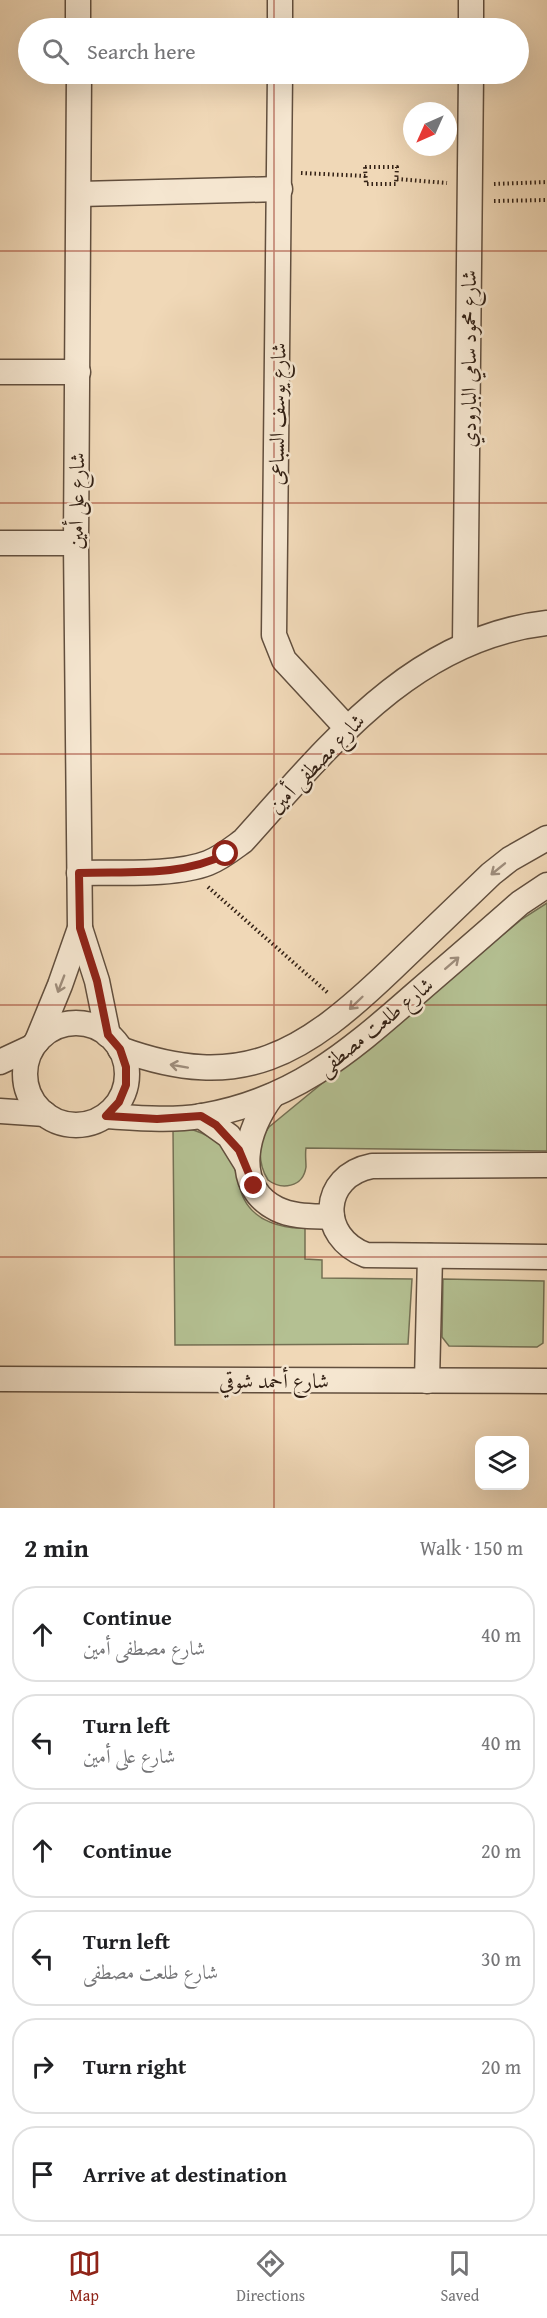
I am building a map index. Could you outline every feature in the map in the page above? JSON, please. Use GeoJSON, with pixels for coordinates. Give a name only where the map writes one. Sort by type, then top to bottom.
{"type":"FeatureCollection","features":[{"type":"Feature","properties":{"kind":"street"},"geometry":{"type":"LineString","coordinates":[[78,0],[78,18]]}},
{"type":"Feature","properties":{"kind":"street"},"geometry":{"type":"LineString","coordinates":[[280,0],[280,18]]}},
{"type":"Feature","properties":{"kind":"street"},"geometry":{"type":"LineString","coordinates":[[471,0],[471,18]]}},
{"type":"Feature","properties":{"kind":"street","name":"شارع على أمين"},"geometry":{"type":"LineString","coordinates":[[79,84],[76,543],[80,928],[114,1042]]}},
{"type":"Feature","properties":{"kind":"street","name":"شارع يوسف السباعى"},"geometry":{"type":"LineString","coordinates":[[280,84],[274,635],[277,648],[288,666],[346,727]]}},
{"type":"Feature","properties":{"kind":"street","name":"شارع محمود سامي البارودي"},"geometry":{"type":"LineString","coordinates":[[465,644],[471,84]]}},
{"type":"Feature","properties":{"kind":"street"},"geometry":{"type":"LineString","coordinates":[[80,194],[280,181]]}},
{"type":"Feature","properties":{"kind":"street"},"geometry":{"type":"LineString","coordinates":[[0,372],[78,372]]}},
{"type":"Feature","properties":{"kind":"street"},"geometry":{"type":"LineString","coordinates":[[0,543],[76,543]]}},
{"type":"Feature","properties":{"kind":"street","name":"شارع مصطفى أمين"},"geometry":{"type":"LineString","coordinates":[[79,873],[187,869],[217,859],[243,841],[346,727],[408,676],[465,644],[496,632],[547,623]]}},
{"type":"Feature","properties":{"kind":"street","name":"شارع طلعت مصطفى"},"geometry":{"type":"LineString","coordinates":[[114,1042],[157,1062],[190,1068],[224,1068],[257,1062],[288,1051],[318,1034],[348,1011],[491,874],[510,859],[547,838]]}},
{"type":"Feature","properties":{"kind":"street","name":"شارع طلعت مصطفى"},"geometry":{"type":"LineString","coordinates":[[106,1116],[157,1119],[201,1116],[272,1096],[300,1084],[350,1051],[520,903],[547,885]]}},
{"type":"Feature","properties":{"kind":"street","name":"شارع على أمين"},"geometry":{"type":"LineString","coordinates":[[35,1044],[60,986],[80,928]]}},
{"type":"Feature","properties":{"kind":"street"},"geometry":{"type":"LineString","coordinates":[[0,1062],[35,1044],[49,1030],[63,1024],[79,1023],[95,1027],[114,1042],[126,1067],[126,1085],[119,1102],[106,1116],[91,1123],[75,1125],[59,1122],[45,1114],[35,1104],[25,1076],[35,1044]]}},
{"type":"Feature","properties":{"kind":"street"},"geometry":{"type":"LineString","coordinates":[[247,1165],[252,1128],[272,1096]]}},
{"type":"Feature","properties":{"kind":"street"},"geometry":{"type":"LineString","coordinates":[[0,1111],[45,1114]]}},
{"type":"Feature","properties":{"kind":"street"},"geometry":{"type":"LineString","coordinates":[[201,1116],[229,1136],[247,1165],[254,1186],[276,1209],[294,1214],[332,1217]]}},
{"type":"Feature","properties":{"kind":"street"},"geometry":{"type":"LineString","coordinates":[[547,1165],[361,1168],[344,1179],[338,1187],[331,1207],[332,1217],[340,1237],[356,1251],[377,1256],[547,1257]]}},
{"type":"Feature","properties":{"kind":"street"},"geometry":{"type":"LineString","coordinates":[[427,1381],[430,1256]]}},
{"type":"Feature","properties":{"kind":"street","name":"شارع أحمد شوقي"},"geometry":{"type":"LineString","coordinates":[[0,1379],[547,1381]]}},
{"type":"Feature","properties":{"kind":"path"},"geometry":{"type":"LineString","coordinates":[[397,167],[396,184],[366,184],[366,176],[365,168],[397,167]]}},
{"type":"Feature","properties":{"kind":"path"},"geometry":{"type":"LineString","coordinates":[[280,181],[366,176]]}},
{"type":"Feature","properties":{"kind":"path"},"geometry":{"type":"LineString","coordinates":[[397,179],[469,193],[547,200]]}},
{"type":"Feature","properties":{"kind":"path"},"geometry":{"type":"LineString","coordinates":[[469,193],[547,182]]}},
{"type":"Feature","properties":{"kind":"path"},"geometry":{"type":"LineString","coordinates":[[187,869],[348,1011]]}},
{"type":"Feature","properties":{"kind":"green space"},"geometry":{"type":"Polygon","coordinates":[[[547,903],[547,1151],[306,1148],[306,1167],[301,1179],[285,1186],[268,1180],[262,1167],[260,1153],[262,1139],[269,1127],[522,919],[547,903]]]}},
{"type":"Feature","properties":{"kind":"green space"},"geometry":{"type":"Polygon","coordinates":[[[186,1128],[216,1141],[227,1152],[235,1167],[242,1195],[255,1213],[278,1225],[305,1228],[305,1259],[322,1260],[322,1278],[412,1279],[408,1344],[175,1345],[173,1129],[186,1128]]]}},
{"type":"Feature","properties":{"kind":"green space"},"geometry":{"type":"Polygon","coordinates":[[[443,1279],[544,1281],[543,1343],[537,1347],[449,1346],[442,1337],[443,1279]]]}},
{"type":"Feature","properties":{"kind":"route"},"geometry":{"type":"LineString","coordinates":[[226,854],[208,863],[187,869],[79,873],[80,928],[97,981],[108,1035],[120,1049],[126,1067],[126,1085],[119,1102],[106,1116],[157,1119],[201,1116],[229,1136],[247,1165],[254,1186]]}}]}
